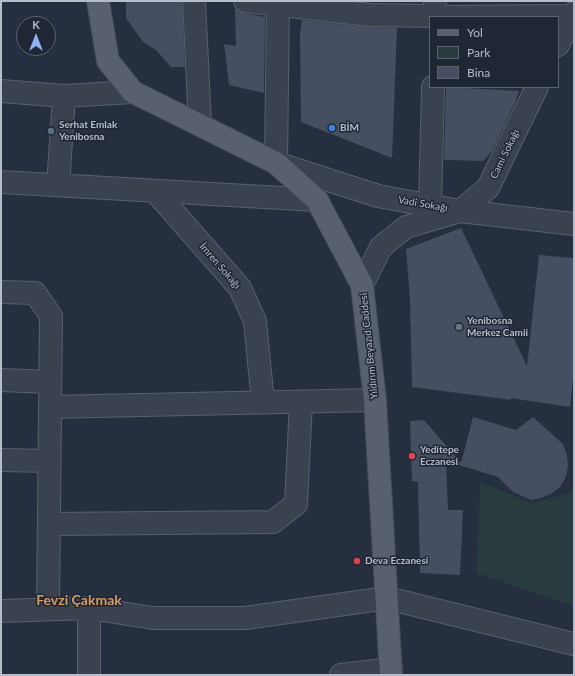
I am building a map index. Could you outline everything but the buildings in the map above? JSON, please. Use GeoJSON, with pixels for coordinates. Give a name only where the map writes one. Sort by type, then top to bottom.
{"type":"FeatureCollection","features":[{"type":"Feature","properties":{"kind":"main road","name":"Yıldırım Beyazıd Caddesi"},"geometry":{"type":"LineString","coordinates":[[98,1],[108,61],[133,92],[276,163],[317,200],[362,285],[374,400],[391,672]]}},
{"type":"Feature","properties":{"kind":"street"},"geometry":{"type":"LineString","coordinates":[[194,1],[200,125]]}},
{"type":"Feature","properties":{"kind":"street"},"geometry":{"type":"LineString","coordinates":[[245,1],[435,11],[573,14],[559,43]]}},
{"type":"Feature","properties":{"kind":"street"},"geometry":{"type":"LineString","coordinates":[[276,163],[278,3]]}},
{"type":"Feature","properties":{"kind":"street"},"geometry":{"type":"LineString","coordinates":[[430,206],[433,88]]}},
{"type":"Feature","properties":{"kind":"street","name":"Cami Sokağı"},"geometry":{"type":"LineString","coordinates":[[460,211],[488,188],[537,88]]}},
{"type":"Feature","properties":{"kind":"street"},"geometry":{"type":"LineString","coordinates":[[1,91],[64,96],[133,92]]}},
{"type":"Feature","properties":{"kind":"street"},"geometry":{"type":"LineString","coordinates":[[58,185],[64,96]]}},
{"type":"Feature","properties":{"kind":"street","name":"Vadi Sokağı"},"geometry":{"type":"LineString","coordinates":[[276,163],[378,196],[460,211],[574,224]]}},
{"type":"Feature","properties":{"kind":"street"},"geometry":{"type":"LineString","coordinates":[[1,182],[317,200]]}},
{"type":"Feature","properties":{"kind":"street","name":"İmren Sokağı"},"geometry":{"type":"LineString","coordinates":[[155,191],[240,288],[255,321],[263,403]]}},
{"type":"Feature","properties":{"kind":"street"},"geometry":{"type":"LineString","coordinates":[[362,285],[381,247],[406,227],[460,211]]}},
{"type":"Feature","properties":{"kind":"street"},"geometry":{"type":"LineString","coordinates":[[1,292],[36,293],[51,316],[48,609]]}},
{"type":"Feature","properties":{"kind":"street"},"geometry":{"type":"LineString","coordinates":[[1,380],[50,382]]}},
{"type":"Feature","properties":{"kind":"street"},"geometry":{"type":"LineString","coordinates":[[50,407],[374,400]]}},
{"type":"Feature","properties":{"kind":"street"},"geometry":{"type":"LineString","coordinates":[[49,524],[273,522],[296,504],[301,402]]}},
{"type":"Feature","properties":{"kind":"street"},"geometry":{"type":"LineString","coordinates":[[1,460],[50,461]]}},
{"type":"Feature","properties":{"kind":"street"},"geometry":{"type":"LineString","coordinates":[[1,611],[89,608],[153,618],[245,618],[387,598],[574,644]]}},
{"type":"Feature","properties":{"kind":"street"},"geometry":{"type":"LineString","coordinates":[[89,608],[89,675]]}},
{"type":"Feature","properties":{"kind":"street"},"geometry":{"type":"LineString","coordinates":[[341,675],[391,672]]}},
{"type":"Feature","properties":{"kind":"green space"},"geometry":{"type":"Polygon","coordinates":[[[480,482],[532,503],[570,493],[574,485],[574,606],[477,573],[480,482]]]}},
{"type":"Feature","properties":{"kind":"place","name":"BİM"},"geometry":{"type":"Point","coordinates":[332,128]}},
{"type":"Feature","properties":{"kind":"place","name":"Serhat Emlak Yenibosna"},"geometry":{"type":"Point","coordinates":[51,131]}},
{"type":"Feature","properties":{"kind":"place","name":"Yenibosna Merkez Camii"},"geometry":{"type":"Point","coordinates":[459,327]}},
{"type":"Feature","properties":{"kind":"place","name":"Yeditepe Eczanesi"},"geometry":{"type":"Point","coordinates":[412,456]}},
{"type":"Feature","properties":{"kind":"place","name":"Deva Eczanesi"},"geometry":{"type":"Point","coordinates":[357,561]}},
{"type":"Feature","properties":{"kind":"district","name":"Fevzi Çakmak"},"geometry":{"type":"Point","coordinates":[79,600]}}]}
